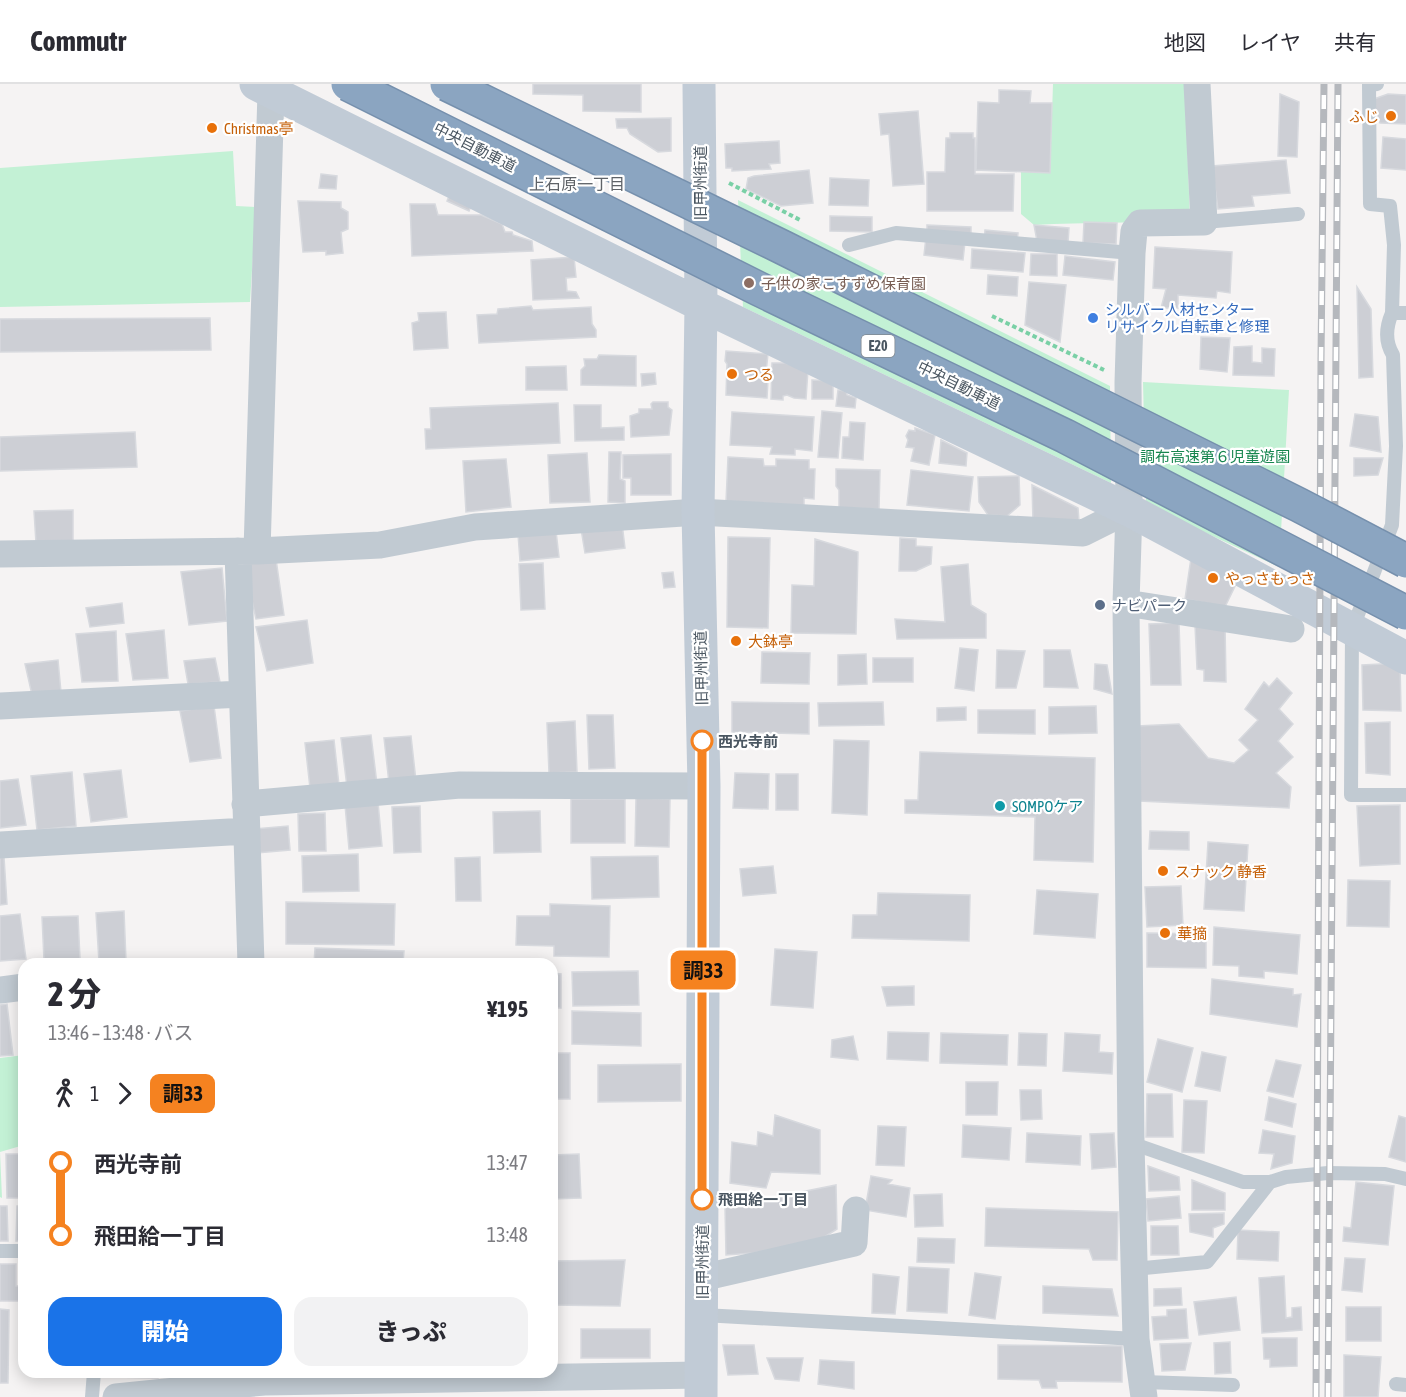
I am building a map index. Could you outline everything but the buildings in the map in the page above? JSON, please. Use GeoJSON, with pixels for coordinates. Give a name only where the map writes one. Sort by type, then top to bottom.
{"type":"FeatureCollection","features":[{"type":"Feature","properties":{"kind":"highway","name":"中央自動車道"},"geometry":{"type":"LineString","coordinates":[[348,84],[759,289],[1065,436],[1406,612]]}},
{"type":"Feature","properties":{"kind":"highway"},"geometry":{"type":"LineString","coordinates":[[447,84],[803,258],[1299,505],[1406,561]]}},
{"type":"Feature","properties":{"kind":"main road","name":"旧甲州街道"},"geometry":{"type":"LineString","coordinates":[[699,84],[701,305],[698,512],[704,786],[701,1386]]}},
{"type":"Feature","properties":{"kind":"main road"},"geometry":{"type":"LineString","coordinates":[[266,87],[701,305],[1130,510],[1406,658]]}},
{"type":"Feature","properties":{"kind":"street"},"geometry":{"type":"LineString","coordinates":[[1143,1390],[1136,1339],[1131,1143],[1126,603],[1130,510],[1128,382],[1132,253],[1134,231],[1140,223],[1203,222],[1197,84]]}},
{"type":"Feature","properties":{"kind":"street"},"geometry":{"type":"LineString","coordinates":[[251,958],[242,694],[266,87]]}},
{"type":"Feature","properties":{"kind":"street"},"geometry":{"type":"LineString","coordinates":[[0,554],[247,551],[380,545],[475,527],[698,512],[1083,533],[1130,510]]}},
{"type":"Feature","properties":{"kind":"street"},"geometry":{"type":"LineString","coordinates":[[1126,603],[1291,629]]}},
{"type":"Feature","properties":{"kind":"street"},"geometry":{"type":"LineString","coordinates":[[0,706],[242,694]]}},
{"type":"Feature","properties":{"kind":"street"},"geometry":{"type":"LineString","coordinates":[[245,804],[460,785],[704,786]]}},
{"type":"Feature","properties":{"kind":"street"},"geometry":{"type":"LineString","coordinates":[[0,845],[247,831]]}},
{"type":"Feature","properties":{"kind":"street"},"geometry":{"type":"LineString","coordinates":[[0,990],[18,988]]}},
{"type":"Feature","properties":{"kind":"street"},"geometry":{"type":"LineString","coordinates":[[701,1278],[854,1243],[856,1210]]}},
{"type":"Feature","properties":{"kind":"street"},"geometry":{"type":"LineString","coordinates":[[116,1397],[257,1378]]}},
{"type":"Feature","properties":{"kind":"street"},"geometry":{"type":"LineString","coordinates":[[313,1378],[701,1386]]}},
{"type":"Feature","properties":{"kind":"lane"},"geometry":{"type":"LineString","coordinates":[[1377,84],[1369,86],[1370,204],[1390,206],[1400,245],[1399,313],[1388,322],[1387,345],[1393,356],[1401,446],[1392,525],[1352,630],[1351,795],[1406,795]]}},
{"type":"Feature","properties":{"kind":"lane"},"geometry":{"type":"LineString","coordinates":[[1203,222],[1298,214]]}},
{"type":"Feature","properties":{"kind":"lane"},"geometry":{"type":"LineString","coordinates":[[849,245],[896,233],[1132,253]]}},
{"type":"Feature","properties":{"kind":"lane"},"geometry":{"type":"LineString","coordinates":[[1131,1143],[1243,1182],[1270,1182],[1286,1177],[1328,1173],[1384,1174],[1406,1179]]}},
{"type":"Feature","properties":{"kind":"lane"},"geometry":{"type":"LineString","coordinates":[[1134,1269],[1207,1262],[1270,1182]]}},
{"type":"Feature","properties":{"kind":"lane"},"geometry":{"type":"LineString","coordinates":[[0,1251],[18,1251]]}},
{"type":"Feature","properties":{"kind":"lane"},"geometry":{"type":"LineString","coordinates":[[703,1315],[1136,1339]]}},
{"type":"Feature","properties":{"kind":"lane"},"geometry":{"type":"LineString","coordinates":[[92,1397],[94,1378]]}},
{"type":"Feature","properties":{"kind":"lane"},"geometry":{"type":"LineString","coordinates":[[1143,1390],[1233,1385]]}},
{"type":"Feature","properties":{"kind":"path"},"geometry":{"type":"LineString","coordinates":[[700,167],[806,223]]}},
{"type":"Feature","properties":{"kind":"path"},"geometry":{"type":"LineString","coordinates":[[988,314],[1128,382]]}},
{"type":"Feature","properties":{"kind":"green space"},"geometry":{"type":"Polygon","coordinates":[[[1053,84],[1185,84],[1190,221],[1034,225],[1021,214],[1021,172],[1050,172],[1053,84]]]}},
{"type":"Feature","properties":{"kind":"green space"},"geometry":{"type":"Polygon","coordinates":[[[233,151],[236,206],[256,207],[250,302],[0,307],[0,168],[233,151]]]}},
{"type":"Feature","properties":{"kind":"green space","name":"調布高速第６児童遊園"},"geometry":{"type":"Polygon","coordinates":[[[738,200],[1110,386],[1111,483],[743,307],[738,200]]]}},
{"type":"Feature","properties":{"kind":"green space","name":"調布高速第６児童遊園"},"geometry":{"type":"Polygon","coordinates":[[[1143,382],[1289,390],[1279,567],[1146,505],[1143,382]]]}},
{"type":"Feature","properties":{"kind":"green space"},"geometry":{"type":"Polygon","coordinates":[[[18,1056],[18,1147],[0,1152],[0,1058],[18,1056]]]}},
{"type":"Feature","properties":{"kind":"green space"},"geometry":{"type":"Polygon","coordinates":[[[0,1152],[2,1198],[0,1197],[0,1152]]]}},
{"type":"Feature","properties":{"kind":"railway"},"geometry":{"type":"LineString","coordinates":[[1316,1397],[1324,84]]}},
{"type":"Feature","properties":{"kind":"railway"},"geometry":{"type":"LineString","coordinates":[[1328,1397],[1338,84]]}},
{"type":"Feature","properties":{"kind":"bus line","name":"調33"},"geometry":{"type":"LineString","coordinates":[[702,741],[704,786],[702,1199]]}},
{"type":"Feature","properties":{"kind":"place","name":"ふじ"},"geometry":{"type":"Point","coordinates":[1391,116]}},
{"type":"Feature","properties":{"kind":"place","name":"Christmas亭"},"geometry":{"type":"Point","coordinates":[212,128]}},
{"type":"Feature","properties":{"kind":"place","name":"子供の家こすずめ保育園"},"geometry":{"type":"Point","coordinates":[749,283]}},
{"type":"Feature","properties":{"kind":"place","name":"シルバー人材センター リサイクル自転車と修理"},"geometry":{"type":"Point","coordinates":[1093,318]}},
{"type":"Feature","properties":{"kind":"place","name":"つる"},"geometry":{"type":"Point","coordinates":[732,374]}},
{"type":"Feature","properties":{"kind":"place","name":"やっさもっさ"},"geometry":{"type":"Point","coordinates":[1213,578]}},
{"type":"Feature","properties":{"kind":"place","name":"ナビパーク"},"geometry":{"type":"Point","coordinates":[1100,605]}},
{"type":"Feature","properties":{"kind":"place","name":"大鉢亭"},"geometry":{"type":"Point","coordinates":[736,641]}},
{"type":"Feature","properties":{"kind":"place","name":"西光寺前"},"geometry":{"type":"Point","coordinates":[702,741]}},
{"type":"Feature","properties":{"kind":"place","name":"SOMPOケア"},"geometry":{"type":"Point","coordinates":[1000,806]}},
{"type":"Feature","properties":{"kind":"place","name":"スナック 静香"},"geometry":{"type":"Point","coordinates":[1163,871]}},
{"type":"Feature","properties":{"kind":"place","name":"華摘"},"geometry":{"type":"Point","coordinates":[1165,933]}},
{"type":"Feature","properties":{"kind":"place","name":"飛田給一丁目"},"geometry":{"type":"Point","coordinates":[702,1199]}},
{"type":"Feature","properties":{"kind":"district","name":"上石原一丁目"},"geometry":{"type":"Point","coordinates":[577,184]}}]}
